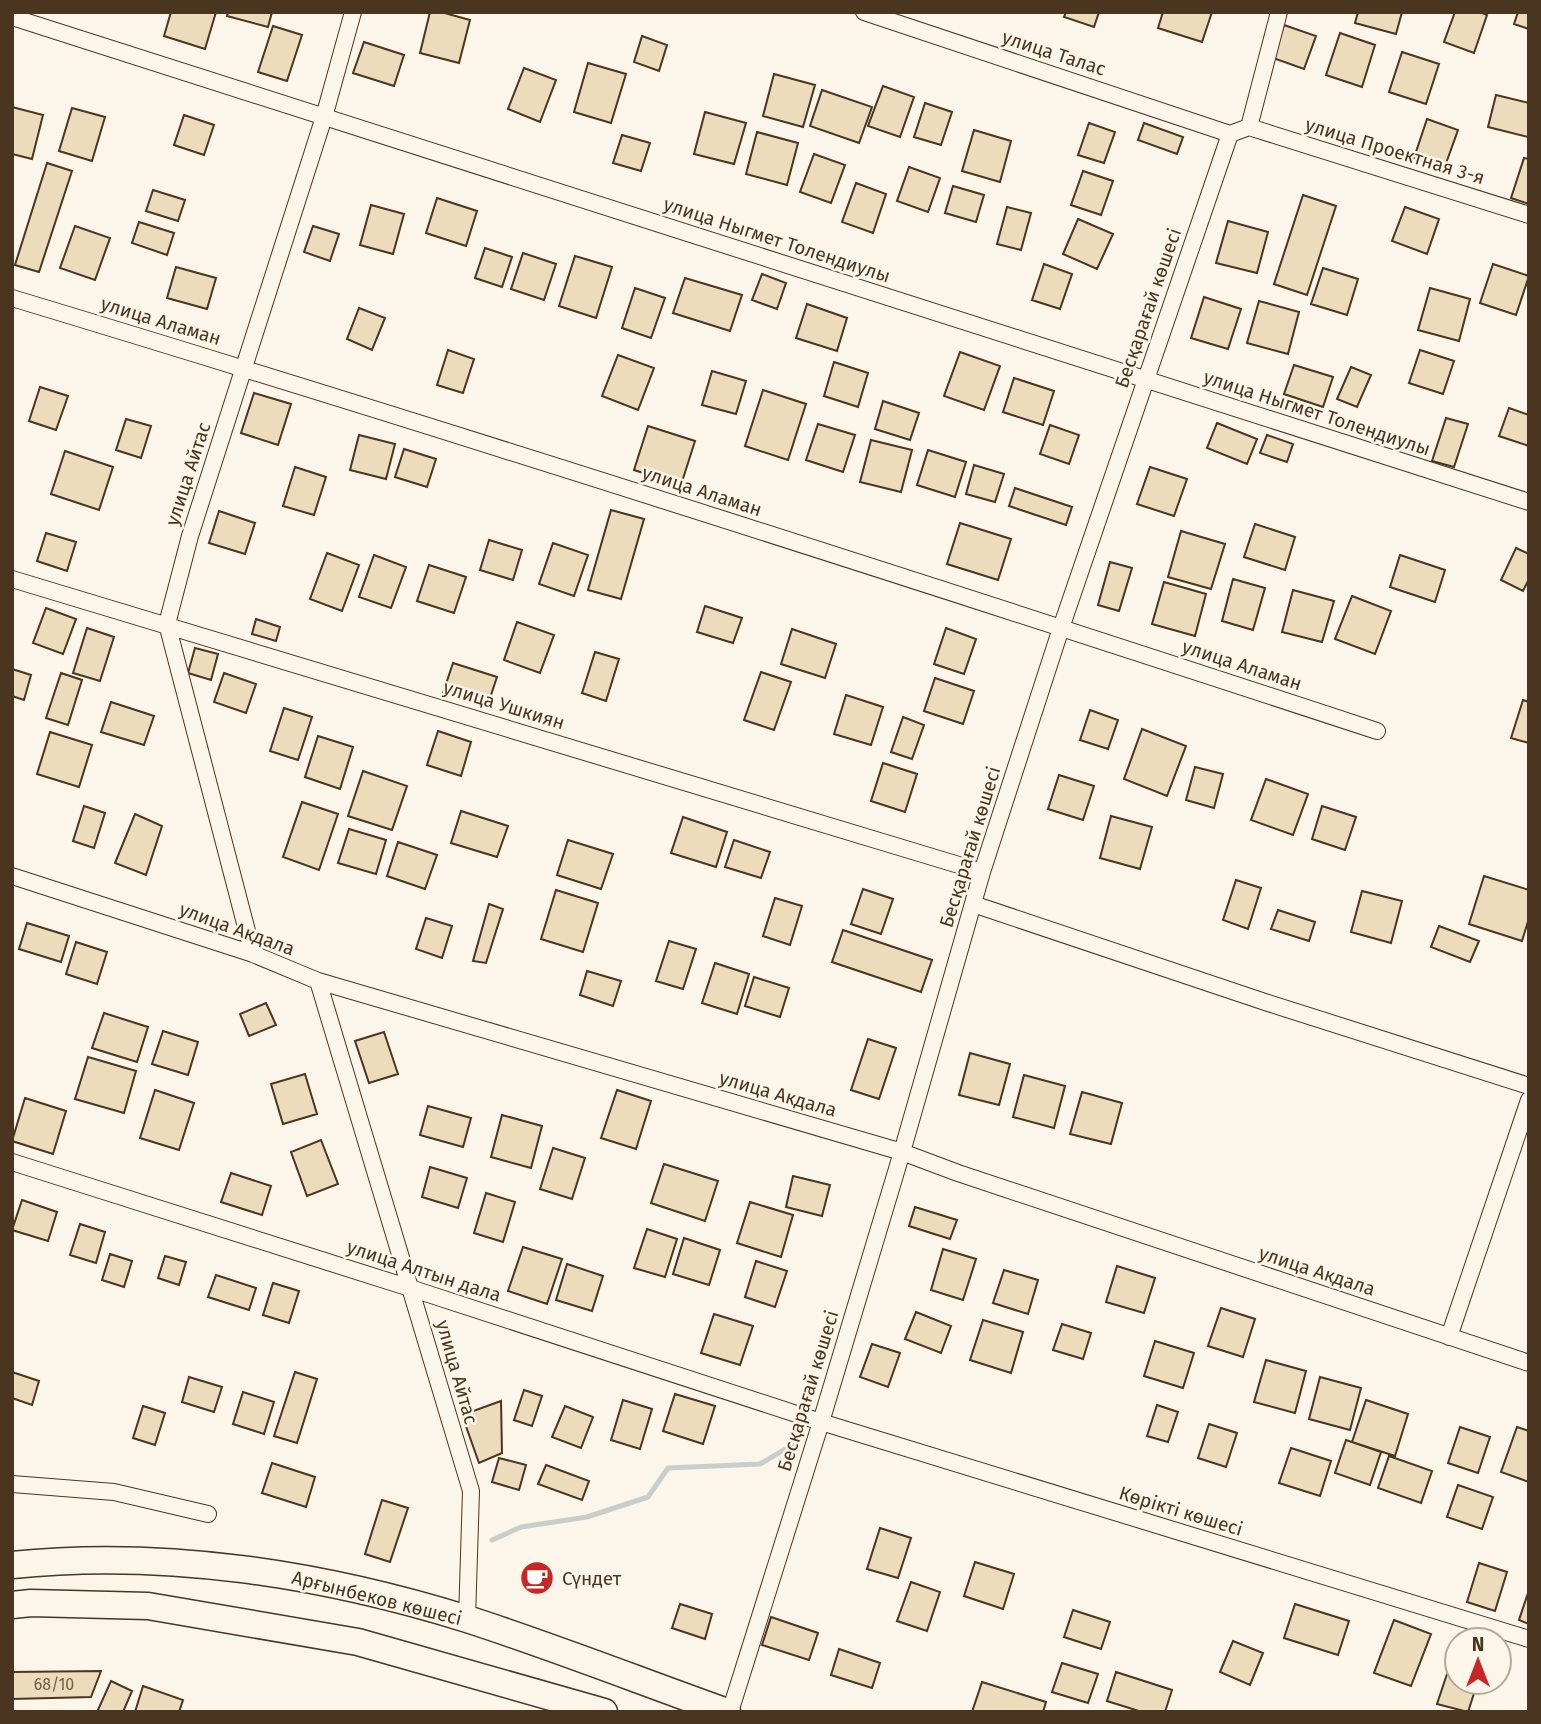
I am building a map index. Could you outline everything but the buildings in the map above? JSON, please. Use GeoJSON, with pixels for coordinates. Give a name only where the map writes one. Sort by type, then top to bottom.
{"type":"FeatureCollection","features":[{"type":"Feature","properties":{"kind":"main road","name":"Арғынбеков көшесі"},"geometry":{"type":"LineString","coordinates":[[12,1565],[142,1560],[279,1574],[365,1592],[467,1619],[728,1712]]}},
{"type":"Feature","properties":{"kind":"main road"},"geometry":{"type":"LineString","coordinates":[[12,1605],[31,1603],[148,1606],[358,1642],[604,1712]]}},
{"type":"Feature","properties":{"kind":"street","name":"улица Айтас"},"geometry":{"type":"LineString","coordinates":[[253,954],[167,624],[190,536],[324,117],[353,12]]}},
{"type":"Feature","properties":{"kind":"street","name":"улица Талас"},"geometry":{"type":"LineString","coordinates":[[864,12],[1230,134]]}},
{"type":"Feature","properties":{"kind":"street"},"geometry":{"type":"LineString","coordinates":[[1230,134],[1249,127],[1279,12]]}},
{"type":"Feature","properties":{"kind":"street","name":"улица Ныгмет Толендиулы"},"geometry":{"type":"LineString","coordinates":[[12,17],[1529,502]]}},
{"type":"Feature","properties":{"kind":"street","name":"улица Проектная 3-я"},"geometry":{"type":"LineString","coordinates":[[1249,127],[1529,215]]}},
{"type":"Feature","properties":{"kind":"street","name":"Бесқарағай көшесі"},"geometry":{"type":"LineString","coordinates":[[728,1712],[821,1423],[982,872],[1061,628],[1230,134]]}},
{"type":"Feature","properties":{"kind":"street","name":"улица Аламан"},"geometry":{"type":"LineString","coordinates":[[12,298],[245,368],[1377,731]]}},
{"type":"Feature","properties":{"kind":"street","name":"улица Ушкиян"},"geometry":{"type":"LineString","coordinates":[[12,579],[982,872]]}},
{"type":"Feature","properties":{"kind":"street","name":"улица Акдала"},"geometry":{"type":"LineString","coordinates":[[12,876],[253,954],[318,981],[902,1152],[1529,1363]]}},
{"type":"Feature","properties":{"kind":"street"},"geometry":{"type":"LineString","coordinates":[[973,904],[1265,1002],[1529,1086]]}},
{"type":"Feature","properties":{"kind":"street","name":"улица Айтас"},"geometry":{"type":"LineString","coordinates":[[318,981],[471,1492],[467,1619]]}},
{"type":"Feature","properties":{"kind":"street"},"geometry":{"type":"LineString","coordinates":[[1449,1337],[1529,1100]]}},
{"type":"Feature","properties":{"kind":"street","name":"улица Алтын дала"},"geometry":{"type":"LineString","coordinates":[[12,1162],[410,1288],[821,1423]]}},
{"type":"Feature","properties":{"kind":"street","name":"Көрікті көшесі"},"geometry":{"type":"LineString","coordinates":[[821,1423],[1529,1639]]}},
{"type":"Feature","properties":{"kind":"street"},"geometry":{"type":"LineString","coordinates":[[12,1484],[114,1492],[208,1514]]}},
{"type":"Feature","properties":{"kind":"waterway"},"geometry":{"type":"LineString","coordinates":[[492,1540],[521,1527],[587,1517],[648,1497],[668,1468],[760,1464],[794,1444]]}},
{"type":"Feature","properties":{"kind":"place","name":"Сүндет"},"geometry":{"type":"Point","coordinates":[537,1578]}}]}
